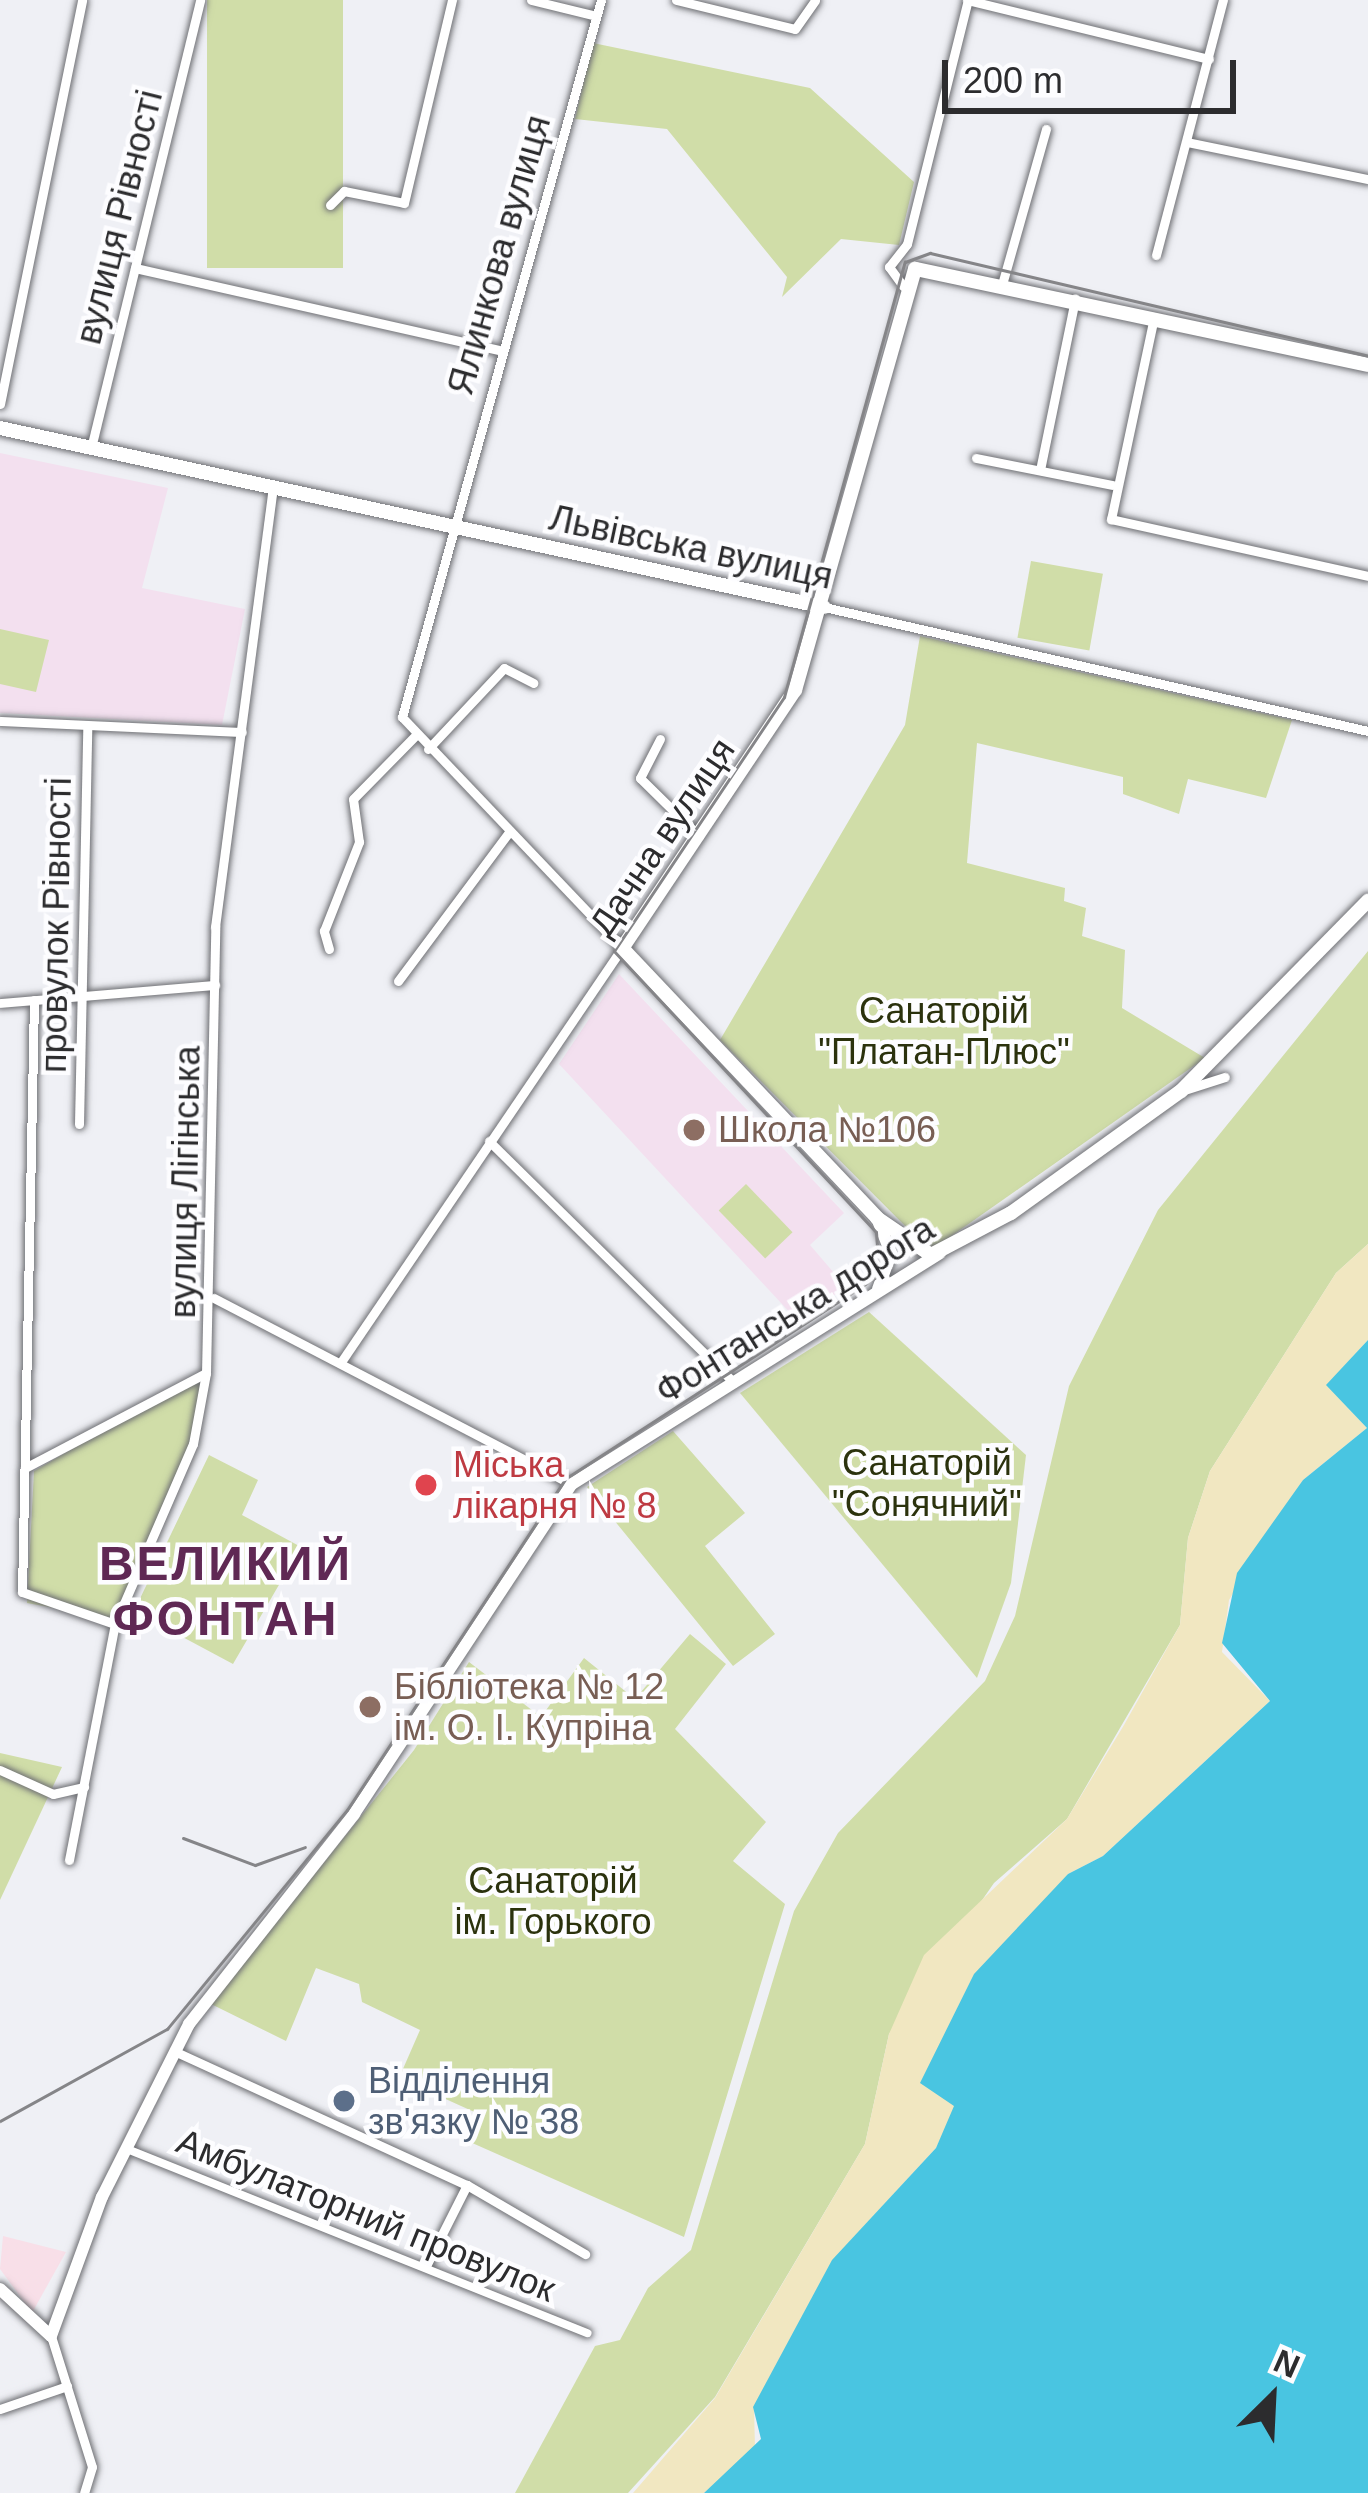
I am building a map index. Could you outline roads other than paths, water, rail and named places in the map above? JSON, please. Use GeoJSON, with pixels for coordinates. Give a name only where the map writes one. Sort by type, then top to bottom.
{"type":"FeatureCollection","features":[{"type":"Feature","properties":{"kind":"main road"},"geometry":{"type":"LineString","coordinates":[[903,286],[932,265],[1368,364]]}},
{"type":"Feature","properties":{"kind":"main road","name":"Дачна вулиця"},"geometry":{"type":"LineString","coordinates":[[622,948],[795,690],[824,607],[903,286]]}},
{"type":"Feature","properties":{"kind":"main road","name":"Львівська вулиця"},"geometry":{"type":"LineString","coordinates":[[0,428],[824,607]]}},
{"type":"Feature","properties":{"kind":"main road","name":"Фонтанська дорога"},"geometry":{"type":"LineString","coordinates":[[940,1253],[1181,1091],[1368,901]]}},
{"type":"Feature","properties":{"kind":"main road"},"geometry":{"type":"LineString","coordinates":[[622,948],[877,1218],[915,1251],[940,1253]]}},
{"type":"Feature","properties":{"kind":"street"},"geometry":{"type":"LineString","coordinates":[[0,404],[82,0]]}},
{"type":"Feature","properties":{"kind":"street","name":"вулиця Рівності"},"geometry":{"type":"LineString","coordinates":[[91,448],[200,0]]}},
{"type":"Feature","properties":{"kind":"street"},"geometry":{"type":"LineString","coordinates":[[330,205],[344,191],[404,203],[452,0]]}},
{"type":"Feature","properties":{"kind":"street"},"geometry":{"type":"LineString","coordinates":[[531,0],[596,16]]}},
{"type":"Feature","properties":{"kind":"street","name":"Ялинкова вулиця"},"geometry":{"type":"LineString","coordinates":[[415,736],[402,717],[448,524],[601,0]]}},
{"type":"Feature","properties":{"kind":"street"},"geometry":{"type":"LineString","coordinates":[[676,0],[795,29],[815,0]]}},
{"type":"Feature","properties":{"kind":"street"},"geometry":{"type":"LineString","coordinates":[[968,0],[1208,59]]}},
{"type":"Feature","properties":{"kind":"street","name":"Дачна вулиця"},"geometry":{"type":"LineString","coordinates":[[903,286],[889,267],[907,244],[968,0]]}},
{"type":"Feature","properties":{"kind":"street"},"geometry":{"type":"LineString","coordinates":[[1156,254],[1223,0]]}},
{"type":"Feature","properties":{"kind":"street"},"geometry":{"type":"LineString","coordinates":[[1003,281],[1046,129]]}},
{"type":"Feature","properties":{"kind":"street"},"geometry":{"type":"LineString","coordinates":[[1186,142],[1368,179]]}},
{"type":"Feature","properties":{"kind":"street"},"geometry":{"type":"LineString","coordinates":[[135,268],[499,350]]}},
{"type":"Feature","properties":{"kind":"street"},"geometry":{"type":"LineString","coordinates":[[1040,470],[1075,299]]}},
{"type":"Feature","properties":{"kind":"street"},"geometry":{"type":"LineString","coordinates":[[1154,317],[1112,485],[1116,522],[1368,576]]}},
{"type":"Feature","properties":{"kind":"street"},"geometry":{"type":"LineString","coordinates":[[976,458],[1112,485]]}},
{"type":"Feature","properties":{"kind":"street","name":"вулиця Лігінська"},"geometry":{"type":"LineString","coordinates":[[69,1860],[116,1624],[193,1444],[206,1373],[214,1298],[215,986],[273,488]]}},
{"type":"Feature","properties":{"kind":"street","name":"Львівська вулиця"},"geometry":{"type":"LineString","coordinates":[[824,607],[1368,731]]}},
{"type":"Feature","properties":{"kind":"street"},"geometry":{"type":"LineString","coordinates":[[428,749],[504,668],[533,682]]}},
{"type":"Feature","properties":{"kind":"street"},"geometry":{"type":"LineString","coordinates":[[0,721],[242,732]]}},
{"type":"Feature","properties":{"kind":"street","name":"провулок Рівності"},"geometry":{"type":"LineString","coordinates":[[79,1124],[87,726]]}},
{"type":"Feature","properties":{"kind":"street"},"geometry":{"type":"LineString","coordinates":[[329,949],[324,931],[359,842],[351,803],[415,736],[622,948]]}},
{"type":"Feature","properties":{"kind":"street"},"geometry":{"type":"LineString","coordinates":[[660,739],[640,778],[699,836]]}},
{"type":"Feature","properties":{"kind":"street"},"geometry":{"type":"LineString","coordinates":[[398,980],[509,832]]}},
{"type":"Feature","properties":{"kind":"street","name":"Дачна вулиця"},"geometry":{"type":"LineString","coordinates":[[341,1362],[622,948]]}},
{"type":"Feature","properties":{"kind":"street"},"geometry":{"type":"LineString","coordinates":[[0,1003],[215,986]]}},
{"type":"Feature","properties":{"kind":"street"},"geometry":{"type":"LineString","coordinates":[[34,1000],[22,1596],[116,1624]]}},
{"type":"Feature","properties":{"kind":"street"},"geometry":{"type":"LineString","coordinates":[[1181,1091],[1225,1076]]}},
{"type":"Feature","properties":{"kind":"street"},"geometry":{"type":"LineString","coordinates":[[489,1141],[734,1383]]}},
{"type":"Feature","properties":{"kind":"street"},"geometry":{"type":"LineString","coordinates":[[874,1295],[891,1264],[877,1218]]}},
{"type":"Feature","properties":{"kind":"street","name":"Фонтанська дорога"},"geometry":{"type":"LineString","coordinates":[[51,2336],[124,2148],[230,1961],[354,1814],[572,1484],[940,1253]]}},
{"type":"Feature","properties":{"kind":"street"},"geometry":{"type":"LineString","coordinates":[[214,1298],[572,1484]]}},
{"type":"Feature","properties":{"kind":"street"},"geometry":{"type":"LineString","coordinates":[[25,1468],[206,1373]]}},
{"type":"Feature","properties":{"kind":"street"},"geometry":{"type":"LineString","coordinates":[[0,1770],[53,1794],[85,1787]]}},
{"type":"Feature","properties":{"kind":"street"},"geometry":{"type":"LineString","coordinates":[[175,2051],[466,2185],[585,2254]]}},
{"type":"Feature","properties":{"kind":"street","name":"Амбулаторний провулок"},"geometry":{"type":"LineString","coordinates":[[124,2148],[588,2333]]}},
{"type":"Feature","properties":{"kind":"street"},"geometry":{"type":"LineString","coordinates":[[426,2266],[466,2185]]}},
{"type":"Feature","properties":{"kind":"street"},"geometry":{"type":"LineString","coordinates":[[0,2289],[51,2336],[92,2468],[84,2493]]}},
{"type":"Feature","properties":{"kind":"street"},"geometry":{"type":"LineString","coordinates":[[0,2409],[67,2386]]}},
{"type":"Feature","properties":{"kind":"water"},"geometry":{"type":"Polygon","coordinates":[[[1368,1340],[1368,2493],[704,2493],[761,2439],[753,2407],[832,2260],[936,2148],[954,2106],[920,2083],[974,1974],[1068,1874],[1103,1856],[1270,1701],[1222,1643],[1237,1573],[1303,1480],[1367,1428],[1326,1385],[1368,1340]]]}},
{"type":"Feature","properties":{"kind":"tram line"},"geometry":{"type":"LineString","coordinates":[[0,2121],[167,2029],[347,1810],[565,1479],[879,1275],[876,1232],[614,951],[784,697],[905,262],[930,253],[1368,356]]}},
{"type":"Feature","properties":{"kind":"tram line"},"geometry":{"type":"LineString","coordinates":[[183,1838],[255,1865],[305,1847]]}},
{"type":"Feature","properties":{"kind":"place","name":"Школа №106"},"geometry":{"type":"Point","coordinates":[694,1130]}},
{"type":"Feature","properties":{"kind":"place","name":"Міська лікарня № 8"},"geometry":{"type":"Point","coordinates":[426,1485]}},
{"type":"Feature","properties":{"kind":"place","name":"Бібліотека № 12 ім. О. І. Купріна"},"geometry":{"type":"Point","coordinates":[370,1707]}},
{"type":"Feature","properties":{"kind":"place","name":"Відділення зв'язку № 38"},"geometry":{"type":"Point","coordinates":[344,2101]}},
{"type":"Feature","properties":{"kind":"district","name":"ВЕЛИКИЙ ФОНТАН"},"geometry":{"type":"Point","coordinates":[226,1590]}},
{"type":"Feature","properties":{"kind":"park label","name":"Санаторій \"Платан-Плюс\""},"geometry":{"type":"Point","coordinates":[944,1030]}},
{"type":"Feature","properties":{"kind":"park label","name":"Санаторій \"Сонячний\""},"geometry":{"type":"Point","coordinates":[927,1482]}},
{"type":"Feature","properties":{"kind":"park label","name":"Cанаторій ім. Горького"},"geometry":{"type":"Point","coordinates":[553,1900]}}]}
